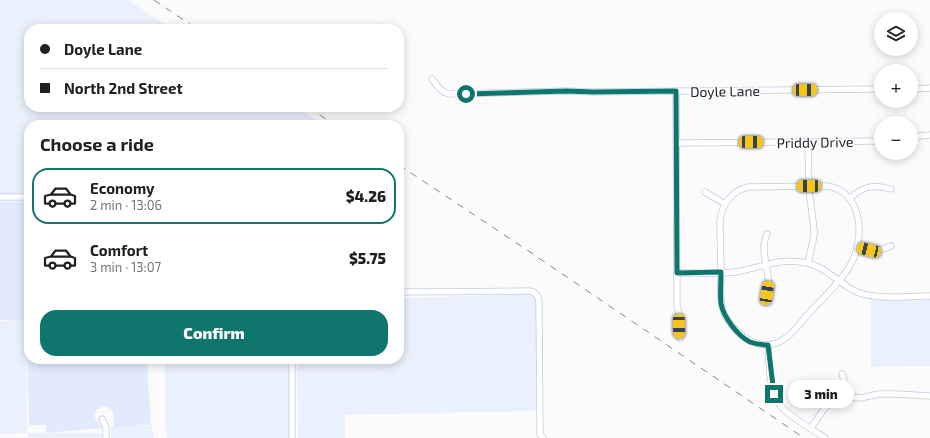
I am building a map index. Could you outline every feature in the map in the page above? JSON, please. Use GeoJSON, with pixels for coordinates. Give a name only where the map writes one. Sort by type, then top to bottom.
{"type":"FeatureCollection","features":[{"type":"Feature","properties":{"kind":"street","name":"Doyle Lane"},"geometry":{"type":"LineString","coordinates":[[432,79],[447,94],[567,91],[874,89]]}},
{"type":"Feature","properties":{"kind":"street"},"geometry":{"type":"LineString","coordinates":[[918,89],[930,88]]}},
{"type":"Feature","properties":{"kind":"street"},"geometry":{"type":"LineString","coordinates":[[676,91],[677,306],[679,313],[680,338]]}},
{"type":"Feature","properties":{"kind":"street"},"geometry":{"type":"LineString","coordinates":[[918,137],[930,136]]}},
{"type":"Feature","properties":{"kind":"street","name":"Priddy Drive"},"geometry":{"type":"LineString","coordinates":[[676,143],[874,141]]}},
{"type":"Feature","properties":{"kind":"street"},"geometry":{"type":"LineString","coordinates":[[808,142],[810,203],[814,229],[814,236],[808,263]]}},
{"type":"Feature","properties":{"kind":"street"},"geometry":{"type":"LineString","coordinates":[[809,186],[833,187],[843,192],[850,198],[856,209],[859,231],[857,247],[852,262],[839,280],[788,336],[778,343],[768,345],[758,344],[744,338],[727,320],[721,304],[720,216],[725,204],[732,195],[744,188],[809,186]]}},
{"type":"Feature","properties":{"kind":"street"},"geometry":{"type":"LineString","coordinates":[[850,198],[858,191],[869,186],[891,189]]}},
{"type":"Feature","properties":{"kind":"street"},"geometry":{"type":"LineString","coordinates":[[705,192],[725,204]]}},
{"type":"Feature","properties":{"kind":"street"},"geometry":{"type":"LineString","coordinates":[[0,197],[24,196]]}},
{"type":"Feature","properties":{"kind":"street"},"geometry":{"type":"LineString","coordinates":[[767,234],[764,247],[768,277],[767,293]]}},
{"type":"Feature","properties":{"kind":"street"},"geometry":{"type":"LineString","coordinates":[[857,247],[884,250],[891,246]]}},
{"type":"Feature","properties":{"kind":"street"},"geometry":{"type":"LineString","coordinates":[[677,273],[734,272],[786,261],[808,263],[825,270],[854,290],[867,295],[930,296]]}},
{"type":"Feature","properties":{"kind":"street"},"geometry":{"type":"LineString","coordinates":[[404,292],[528,291],[537,295],[539,302],[540,434],[543,438]]}},
{"type":"Feature","properties":{"kind":"street"},"geometry":{"type":"LineString","coordinates":[[768,345],[773,390],[776,400],[785,411],[825,438]]}},
{"type":"Feature","properties":{"kind":"street"},"geometry":{"type":"LineString","coordinates":[[292,364],[292,438]]}},
{"type":"Feature","properties":{"kind":"street"},"geometry":{"type":"LineString","coordinates":[[842,374],[844,380],[844,398]]}},
{"type":"Feature","properties":{"kind":"street"},"geometry":{"type":"LineString","coordinates":[[811,428],[824,409],[834,400],[844,398],[860,398],[879,394],[930,396]]}},
{"type":"Feature","properties":{"kind":"street"},"geometry":{"type":"LineString","coordinates":[[102,419],[106,428],[106,438]]}},
{"type":"Feature","properties":{"kind":"shaded area"},"geometry":{"type":"Polygon","coordinates":[[[0,0],[128,0],[164,24],[24,24],[24,112],[304,112],[316,120],[24,120],[24,194],[0,194],[0,0]]]}},
{"type":"Feature","properties":{"kind":"shaded area"},"geometry":{"type":"Polygon","coordinates":[[[24,201],[24,321],[0,320],[0,202],[24,201]]]}},
{"type":"Feature","properties":{"kind":"shaded area"},"geometry":{"type":"Polygon","coordinates":[[[532,294],[536,297],[536,411],[345,415],[345,438],[298,438],[297,364],[404,364],[404,298],[532,294]]]}},
{"type":"Feature","properties":{"kind":"shaded area"},"geometry":{"type":"Polygon","coordinates":[[[871,299],[930,299],[930,366],[871,367],[871,299]]]}},
{"type":"Feature","properties":{"kind":"shaded area"},"geometry":{"type":"Polygon","coordinates":[[[0,321],[24,321],[24,364],[26,364],[27,433],[0,434],[0,321]]]}},
{"type":"Feature","properties":{"kind":"shaded area"},"geometry":{"type":"Polygon","coordinates":[[[27,364],[147,364],[151,425],[114,427],[113,411],[106,406],[101,407],[95,413],[95,418],[102,428],[46,433],[46,425],[29,425],[27,364]]]}},
{"type":"Feature","properties":{"kind":"shaded area"},"geometry":{"type":"Polygon","coordinates":[[[165,364],[289,364],[290,438],[167,438],[165,422],[165,364]]]}},
{"type":"Feature","properties":{"kind":"shaded area"},"geometry":{"type":"Polygon","coordinates":[[[111,426],[152,426],[154,438],[111,438],[111,426]]]}},
{"type":"Feature","properties":{"kind":"shaded area"},"geometry":{"type":"Polygon","coordinates":[[[28,433],[102,433],[102,438],[28,438],[28,433]]]}},
{"type":"Feature","properties":{"kind":"railway"},"geometry":{"type":"LineString","coordinates":[[154,0],[190,24]]}},
{"type":"Feature","properties":{"kind":"railway"},"geometry":{"type":"LineString","coordinates":[[316,112],[328,120]]}},
{"type":"Feature","properties":{"kind":"railway"},"geometry":{"type":"LineString","coordinates":[[404,168],[804,438]]}},
{"type":"Feature","properties":{"kind":"route"},"geometry":{"type":"LineString","coordinates":[[466,94],[567,91],[676,91],[677,273],[721,272],[721,304],[727,320],[744,338],[758,344],[768,345],[774,394]]}}]}
